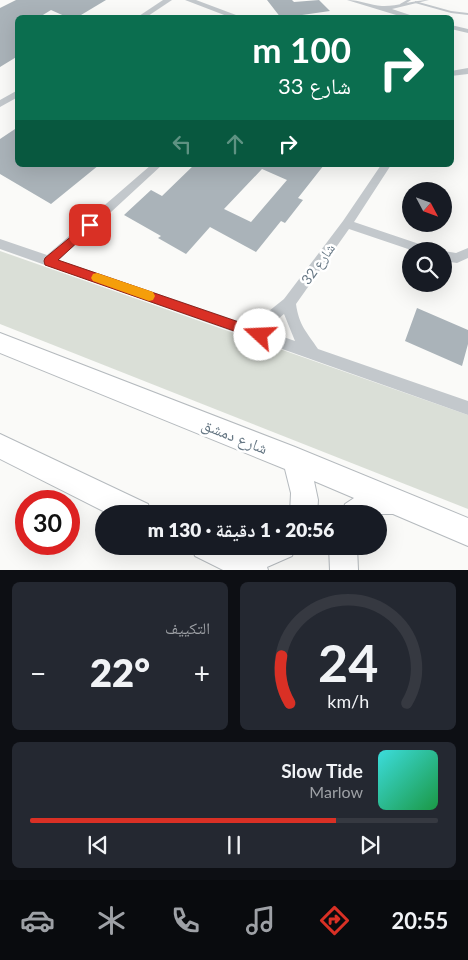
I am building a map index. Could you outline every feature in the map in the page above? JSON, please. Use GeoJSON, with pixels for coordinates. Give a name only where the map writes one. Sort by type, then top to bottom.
{"type":"FeatureCollection","features":[{"type":"Feature","properties":{"kind":"main road","name":"شارع دمشق"},"geometry":{"type":"LineString","coordinates":[[0,343],[295,460],[468,532]]}},
{"type":"Feature","properties":{"kind":"main road"},"geometry":{"type":"LineString","coordinates":[[0,446],[120,505]]}},
{"type":"Feature","properties":{"kind":"main road"},"geometry":{"type":"LineString","coordinates":[[295,460],[303,481],[304,505]]}},
{"type":"Feature","properties":{"kind":"main road"},"geometry":{"type":"LineString","coordinates":[[364,505],[377,499],[397,502]]}},
{"type":"Feature","properties":{"kind":"main road"},"geometry":{"type":"LineString","coordinates":[[223,555],[248,567],[267,555]]}},
{"type":"Feature","properties":{"kind":"main road"},"geometry":{"type":"LineString","coordinates":[[343,555],[344,570]]}},
{"type":"Feature","properties":{"kind":"street"},"geometry":{"type":"LineString","coordinates":[[144,15],[168,0]]}},
{"type":"Feature","properties":{"kind":"street"},"geometry":{"type":"LineString","coordinates":[[189,0],[232,15]]}},
{"type":"Feature","properties":{"kind":"street"},"geometry":{"type":"LineString","coordinates":[[351,0],[406,15]]}},
{"type":"Feature","properties":{"kind":"street"},"geometry":{"type":"LineString","coordinates":[[381,8],[425,0]]}},
{"type":"Feature","properties":{"kind":"street"},"geometry":{"type":"LineString","coordinates":[[454,28],[468,31]]}},
{"type":"Feature","properties":{"kind":"street"},"geometry":{"type":"LineString","coordinates":[[454,73],[468,71]]}},
{"type":"Feature","properties":{"kind":"street"},"geometry":{"type":"LineString","coordinates":[[0,104],[15,95]]}},
{"type":"Feature","properties":{"kind":"street"},"geometry":{"type":"LineString","coordinates":[[49,261],[155,167]]}},
{"type":"Feature","properties":{"kind":"street","name":"شارع 32"},"geometry":{"type":"LineString","coordinates":[[242,328],[268,319],[289,304],[347,224],[385,167]]}},
{"type":"Feature","properties":{"kind":"street"},"geometry":{"type":"LineString","coordinates":[[347,224],[402,243]]}},
{"type":"Feature","properties":{"kind":"street"},"geometry":{"type":"LineString","coordinates":[[0,244],[468,408]]}},
{"type":"Feature","properties":{"kind":"street"},"geometry":{"type":"LineString","coordinates":[[452,257],[457,258],[468,253]]}},
{"type":"Feature","properties":{"kind":"street"},"geometry":{"type":"LineString","coordinates":[[289,304],[290,317],[296,331],[304,344],[317,355]]}},
{"type":"Feature","properties":{"kind":"lane"},"geometry":{"type":"LineString","coordinates":[[412,1],[451,12],[468,14]]}},
{"type":"Feature","properties":{"kind":"shaded area"},"geometry":{"type":"Polygon","coordinates":[[[0,251],[468,415],[468,509],[0,324],[0,251]]]}},
{"type":"Feature","properties":{"kind":"building"},"geometry":{"type":"Polygon","coordinates":[[[16,0],[106,0],[81,15],[62,15],[51,10],[43,15],[15,15],[15,58],[0,67],[0,8],[16,0]]]}},
{"type":"Feature","properties":{"kind":"building"},"geometry":{"type":"Polygon","coordinates":[[[267,0],[292,0],[294,2],[319,0],[330,11],[302,15],[279,15],[267,0]]]}},
{"type":"Feature","properties":{"kind":"building"},"geometry":{"type":"Polygon","coordinates":[[[15,129],[15,167],[97,167],[51,204],[0,174],[0,139],[15,129]]]}},
{"type":"Feature","properties":{"kind":"building"},"geometry":{"type":"Polygon","coordinates":[[[192,167],[322,167],[298,198],[303,200],[285,223],[281,221],[256,252],[210,227],[186,254],[158,238],[161,236],[124,215],[151,190],[162,196],[192,167]],[[262,169],[224,209],[251,222],[287,180],[262,169]]]}},
{"type":"Feature","properties":{"kind":"building"},"geometry":{"type":"Polygon","coordinates":[[[417,308],[468,330],[468,344],[462,366],[405,341],[417,308]]]}},
{"type":"Feature","properties":{"kind":"slow traffic"},"geometry":{"type":"LineString","coordinates":[[97,278],[149,296]]}},
{"type":"Feature","properties":{"kind":"route"},"geometry":{"type":"LineString","coordinates":[[90,225],[49,261],[260,335]]}}]}
